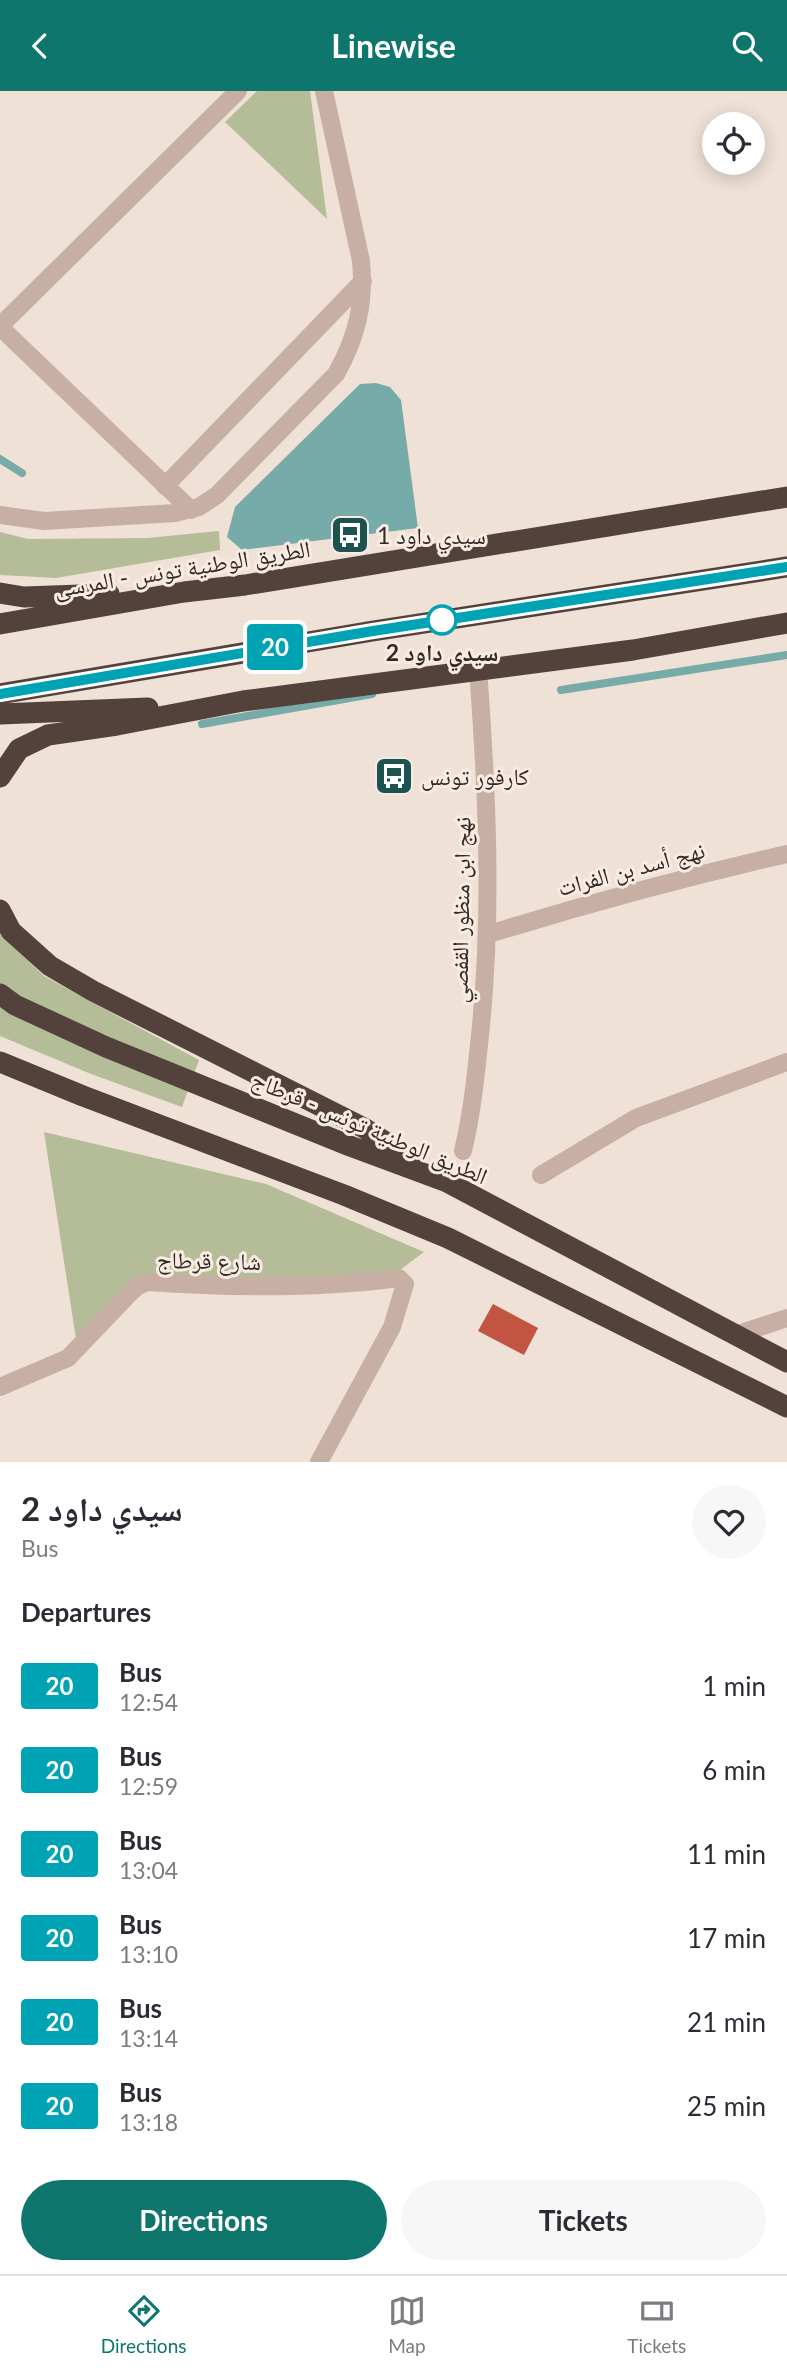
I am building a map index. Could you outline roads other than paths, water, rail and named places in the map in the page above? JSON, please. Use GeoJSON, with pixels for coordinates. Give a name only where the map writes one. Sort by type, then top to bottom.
{"type":"FeatureCollection","features":[{"type":"Feature","properties":{"kind":"highway","name":"الطريق الوطنية تونس - المرسى"},"geometry":{"type":"LineString","coordinates":[[0,624],[184,592],[245,585],[787,497]]}},
{"type":"Feature","properties":{"kind":"highway"},"geometry":{"type":"LineString","coordinates":[[0,694],[373,631],[787,567]]}},
{"type":"Feature","properties":{"kind":"highway"},"geometry":{"type":"LineString","coordinates":[[0,593],[24,597],[184,592]]}},
{"type":"Feature","properties":{"kind":"highway"},"geometry":{"type":"LineString","coordinates":[[0,777],[19,749],[48,735],[117,725],[215,705],[633,650],[787,623]]}},
{"type":"Feature","properties":{"kind":"highway"},"geometry":{"type":"LineString","coordinates":[[0,714],[215,705]]}},
{"type":"Feature","properties":{"kind":"highway"},"geometry":{"type":"LineString","coordinates":[[0,910],[11,931],[50,966],[93,991],[364,1128],[447,1182]]}},
{"type":"Feature","properties":{"kind":"highway","name":"الطريق الوطنية تونس - قرطاج"},"geometry":{"type":"LineString","coordinates":[[0,994],[15,1005],[106,1047],[350,1146],[447,1182],[787,1362]]}},
{"type":"Feature","properties":{"kind":"highway"},"geometry":{"type":"LineString","coordinates":[[0,1062],[449,1238],[787,1406]]}},
{"type":"Feature","properties":{"kind":"street"},"geometry":{"type":"LineString","coordinates":[[191,510],[0,326],[238,91]]}},
{"type":"Feature","properties":{"kind":"street"},"geometry":{"type":"LineString","coordinates":[[0,515],[44,521],[114,518],[191,510],[208,503],[336,374],[357,330],[363,281],[324,91]]}},
{"type":"Feature","properties":{"kind":"street"},"geometry":{"type":"LineString","coordinates":[[165,486],[363,281]]}},
{"type":"Feature","properties":{"kind":"street","name":"نهج ابن منظور القفصي"},"geometry":{"type":"LineString","coordinates":[[463,1151],[474,1095],[489,934],[486,773],[478,669]]}},
{"type":"Feature","properties":{"kind":"street","name":"نهج أسد بن الفرات"},"geometry":{"type":"LineString","coordinates":[[489,934],[689,876],[787,855]]}},
{"type":"Feature","properties":{"kind":"street"},"geometry":{"type":"LineString","coordinates":[[541,1175],[636,1118],[787,1062]]}},
{"type":"Feature","properties":{"kind":"street","name":"شارع قرطاج"},"geometry":{"type":"LineString","coordinates":[[0,1387],[68,1358],[131,1292],[148,1282],[230,1287],[314,1286],[400,1278],[405,1284],[404,1293],[392,1328],[319,1462]]}},
{"type":"Feature","properties":{"kind":"street"},"geometry":{"type":"LineString","coordinates":[[735,1335],[787,1318]]}},
{"type":"Feature","properties":{"kind":"water"},"geometry":{"type":"Polygon","coordinates":[[[376,383],[390,387],[401,400],[418,528],[242,550],[227,537],[235,507],[360,384],[376,383]]]}},
{"type":"Feature","properties":{"kind":"waterway"},"geometry":{"type":"LineString","coordinates":[[0,459],[22,473]]}},
{"type":"Feature","properties":{"kind":"waterway"},"geometry":{"type":"LineString","coordinates":[[561,690],[787,655]]}},
{"type":"Feature","properties":{"kind":"waterway"},"geometry":{"type":"LineString","coordinates":[[202,724],[372,694]]}},
{"type":"Feature","properties":{"kind":"place","name":"سيدي داود 1"},"geometry":{"type":"Point","coordinates":[350,535]}},
{"type":"Feature","properties":{"kind":"place","name":"سيدي داود 2"},"geometry":{"type":"Point","coordinates":[442,620]}},
{"type":"Feature","properties":{"kind":"place","name":"كارفور تونس"},"geometry":{"type":"Point","coordinates":[394,776]}}]}
